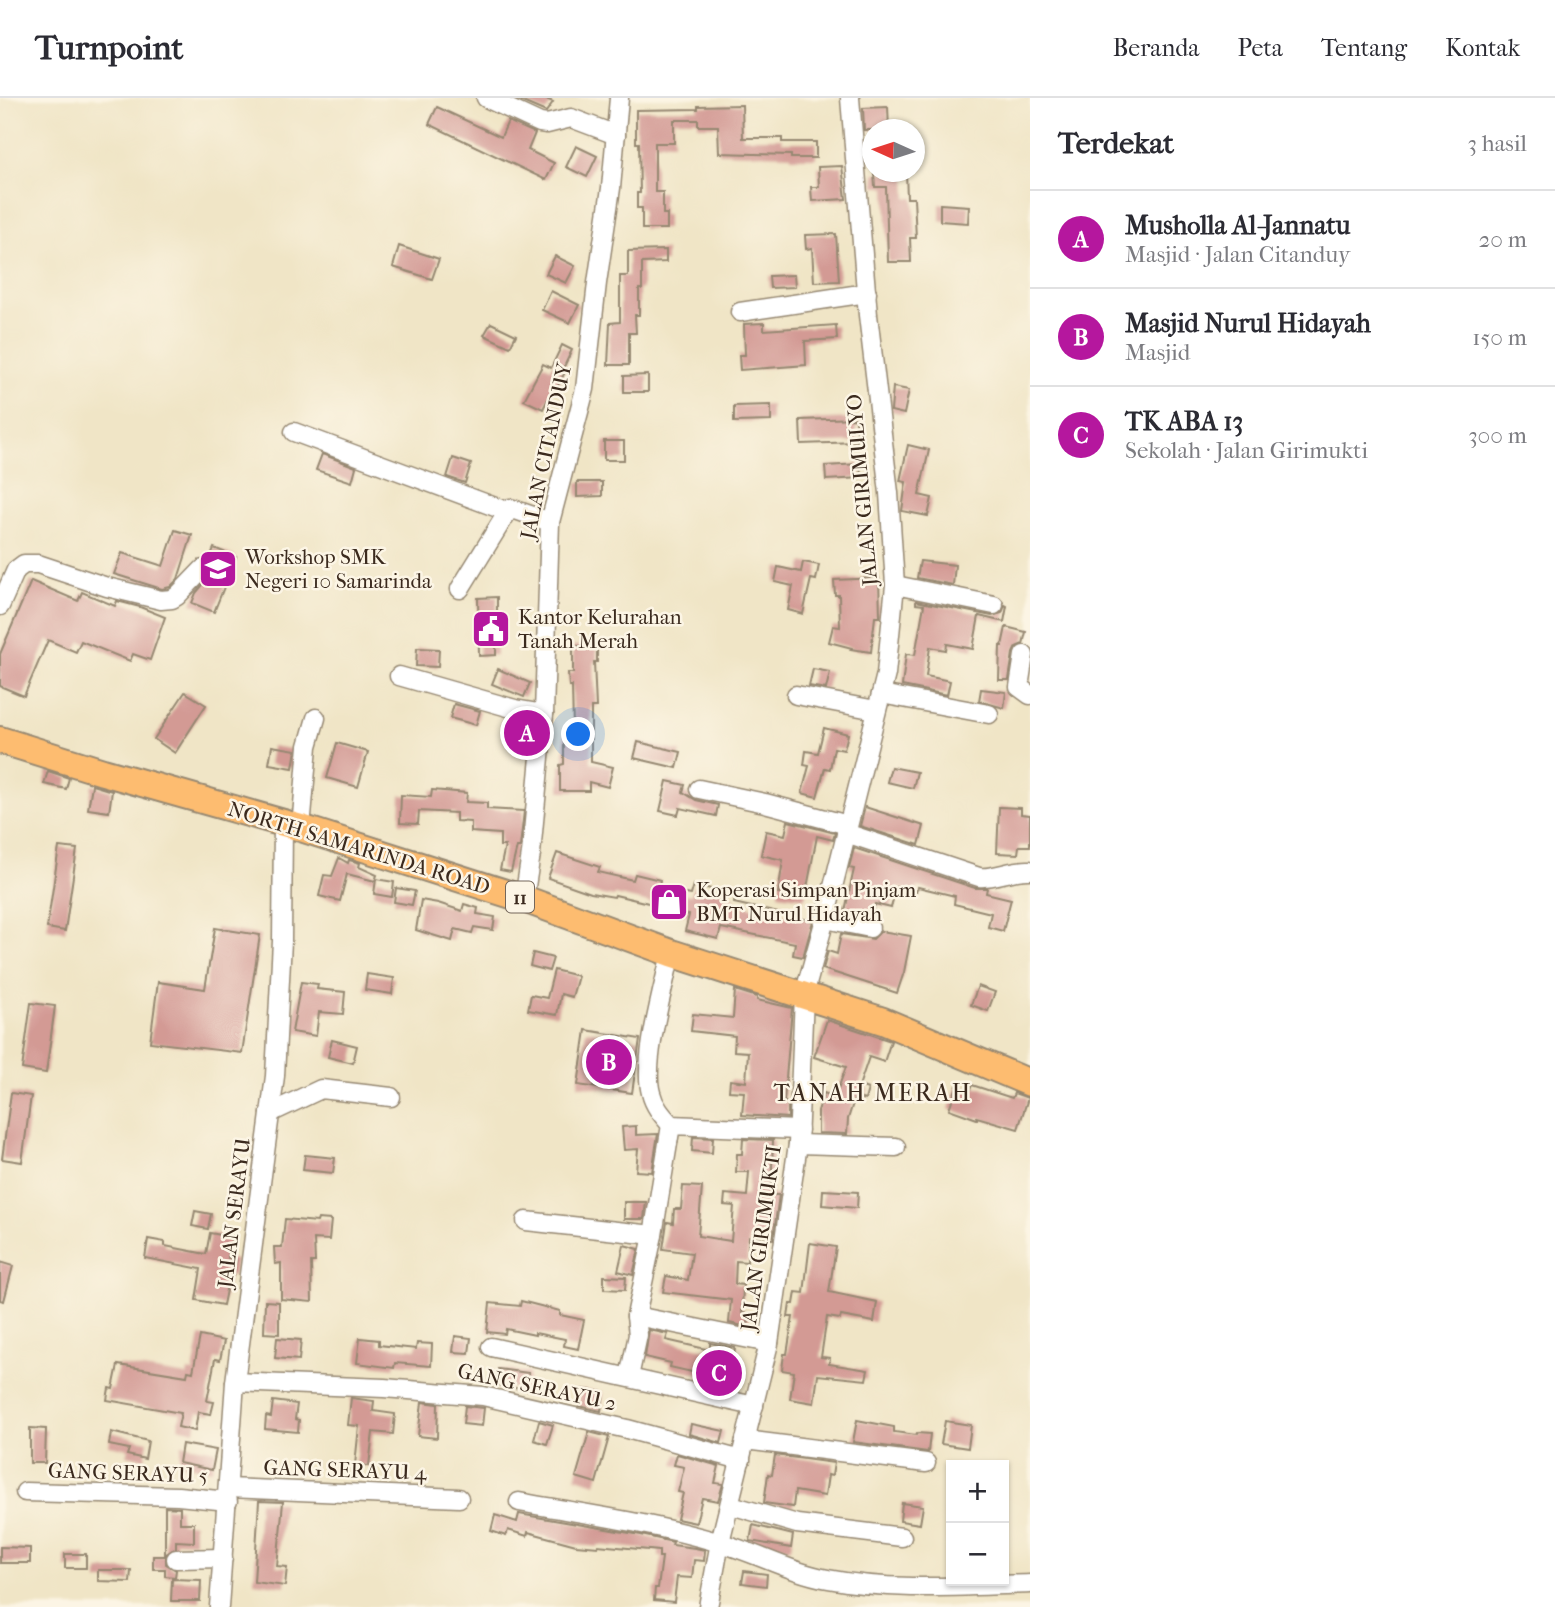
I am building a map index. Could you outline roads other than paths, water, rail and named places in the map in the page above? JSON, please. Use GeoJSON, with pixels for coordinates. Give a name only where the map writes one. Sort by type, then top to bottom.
{"type":"FeatureCollection","features":[{"type":"Feature","properties":{"kind":"highway","name":"NORTH SAMARINDA ROAD"},"geometry":{"type":"LineString","coordinates":[[0,740],[292,826],[524,899],[671,953],[883,1021],[1030,1083]]}},
{"type":"Feature","properties":{"kind":"street"},"geometry":{"type":"LineString","coordinates":[[486,98],[540,123],[547,124],[571,118],[616,135]]}},
{"type":"Feature","properties":{"kind":"street","name":"JALAN CITANDUY"},"geometry":{"type":"LineString","coordinates":[[524,899],[531,854],[544,714],[550,522],[585,389],[620,98]]}},
{"type":"Feature","properties":{"kind":"street","name":"JALAN GIRIMULYO"},"geometry":{"type":"LineString","coordinates":[[804,995],[886,674],[895,585],[889,493],[856,183],[850,98]]}},
{"type":"Feature","properties":{"kind":"street"},"geometry":{"type":"LineString","coordinates":[[740,312],[867,293]]}},
{"type":"Feature","properties":{"kind":"street"},"geometry":{"type":"LineString","coordinates":[[294,432],[506,511]]}},
{"type":"Feature","properties":{"kind":"street"},"geometry":{"type":"LineString","coordinates":[[460,589],[506,511],[513,508],[550,522]]}},
{"type":"Feature","properties":{"kind":"street"},"geometry":{"type":"LineString","coordinates":[[0,606],[16,570],[24,564],[38,564],[107,587],[161,600],[177,596],[203,569]]}},
{"type":"Feature","properties":{"kind":"street"},"geometry":{"type":"LineString","coordinates":[[895,585],[994,605]]}},
{"type":"Feature","properties":{"kind":"street"},"geometry":{"type":"LineString","coordinates":[[1024,655],[1019,687],[1030,695]]}},
{"type":"Feature","properties":{"kind":"street"},"geometry":{"type":"LineString","coordinates":[[399,676],[514,709],[544,714]]}},
{"type":"Feature","properties":{"kind":"street"},"geometry":{"type":"LineString","coordinates":[[796,695],[989,714]]}},
{"type":"Feature","properties":{"kind":"street","name":"JALAN SERAYU"},"geometry":{"type":"LineString","coordinates":[[219,1607],[235,1382],[275,1076],[282,941],[292,826],[316,718]]}},
{"type":"Feature","properties":{"kind":"street"},"geometry":{"type":"LineString","coordinates":[[699,789],[765,803],[847,829],[979,877],[990,877],[1012,870],[1030,870]]}},
{"type":"Feature","properties":{"kind":"street"},"geometry":{"type":"LineString","coordinates":[[825,919],[870,928]]}},
{"type":"Feature","properties":{"kind":"street"},"geometry":{"type":"LineString","coordinates":[[671,953],[655,1024],[649,1085],[656,1106],[671,1125],[896,1147]]}},
{"type":"Feature","properties":{"kind":"street","name":"JALAN GIRIMUKTI"},"geometry":{"type":"LineString","coordinates":[[708,1607],[720,1542],[769,1343],[798,1137],[804,995]]}},
{"type":"Feature","properties":{"kind":"street"},"geometry":{"type":"LineString","coordinates":[[270,1113],[321,1089],[391,1097]]}},
{"type":"Feature","properties":{"kind":"street"},"geometry":{"type":"LineString","coordinates":[[629,1377],[638,1335],[636,1316],[653,1235],[671,1125]]}},
{"type":"Feature","properties":{"kind":"street"},"geometry":{"type":"LineString","coordinates":[[526,1221],[653,1235]]}},
{"type":"Feature","properties":{"kind":"street"},"geometry":{"type":"LineString","coordinates":[[636,1316],[769,1343]]}},
{"type":"Feature","properties":{"kind":"street"},"geometry":{"type":"LineString","coordinates":[[491,1347],[754,1406]]}},
{"type":"Feature","properties":{"kind":"street","name":"GANG SERAYU 2"},"geometry":{"type":"LineString","coordinates":[[235,1382],[483,1395],[741,1460]]}},
{"type":"Feature","properties":{"kind":"street"},"geometry":{"type":"LineString","coordinates":[[745,1440],[926,1463]]}},
{"type":"Feature","properties":{"kind":"street","name":"GANG SERAYU 5"},"geometry":{"type":"LineString","coordinates":[[25,1492],[178,1496],[228,1494]]}},
{"type":"Feature","properties":{"kind":"street","name":"GANG SERAYU 4"},"geometry":{"type":"LineString","coordinates":[[228,1494],[460,1498]]}},
{"type":"Feature","properties":{"kind":"street"},"geometry":{"type":"LineString","coordinates":[[519,1502],[663,1527],[720,1542],[774,1563],[830,1580],[892,1586],[1030,1584]]}},
{"type":"Feature","properties":{"kind":"street"},"geometry":{"type":"LineString","coordinates":[[731,1505],[796,1524],[902,1537]]}},
{"type":"Feature","properties":{"kind":"street"},"geometry":{"type":"LineString","coordinates":[[176,1559],[223,1558]]}},
{"type":"Feature","properties":{"kind":"place","name":"Workshop SMK Negeri 10 Samarinda"},"geometry":{"type":"Point","coordinates":[218,569]}},
{"type":"Feature","properties":{"kind":"place","name":"Kantor Kelurahan Tanah Merah"},"geometry":{"type":"Point","coordinates":[491,629]}},
{"type":"Feature","properties":{"kind":"place","name":"Musholla Al-Jannatu"},"geometry":{"type":"Point","coordinates":[527,733]}},
{"type":"Feature","properties":{"kind":"place","name":"Koperasi Simpan Pinjam BMT Nurul Hidayah"},"geometry":{"type":"Point","coordinates":[669,902]}},
{"type":"Feature","properties":{"kind":"place","name":"Masjid Nurul Hidayah"},"geometry":{"type":"Point","coordinates":[609,1062]}},
{"type":"Feature","properties":{"kind":"place","name":"TK ABA 13"},"geometry":{"type":"Point","coordinates":[719,1373]}},
{"type":"Feature","properties":{"kind":"district","name":"TANAH MERAH"},"geometry":{"type":"Point","coordinates":[873,1093]}}]}
